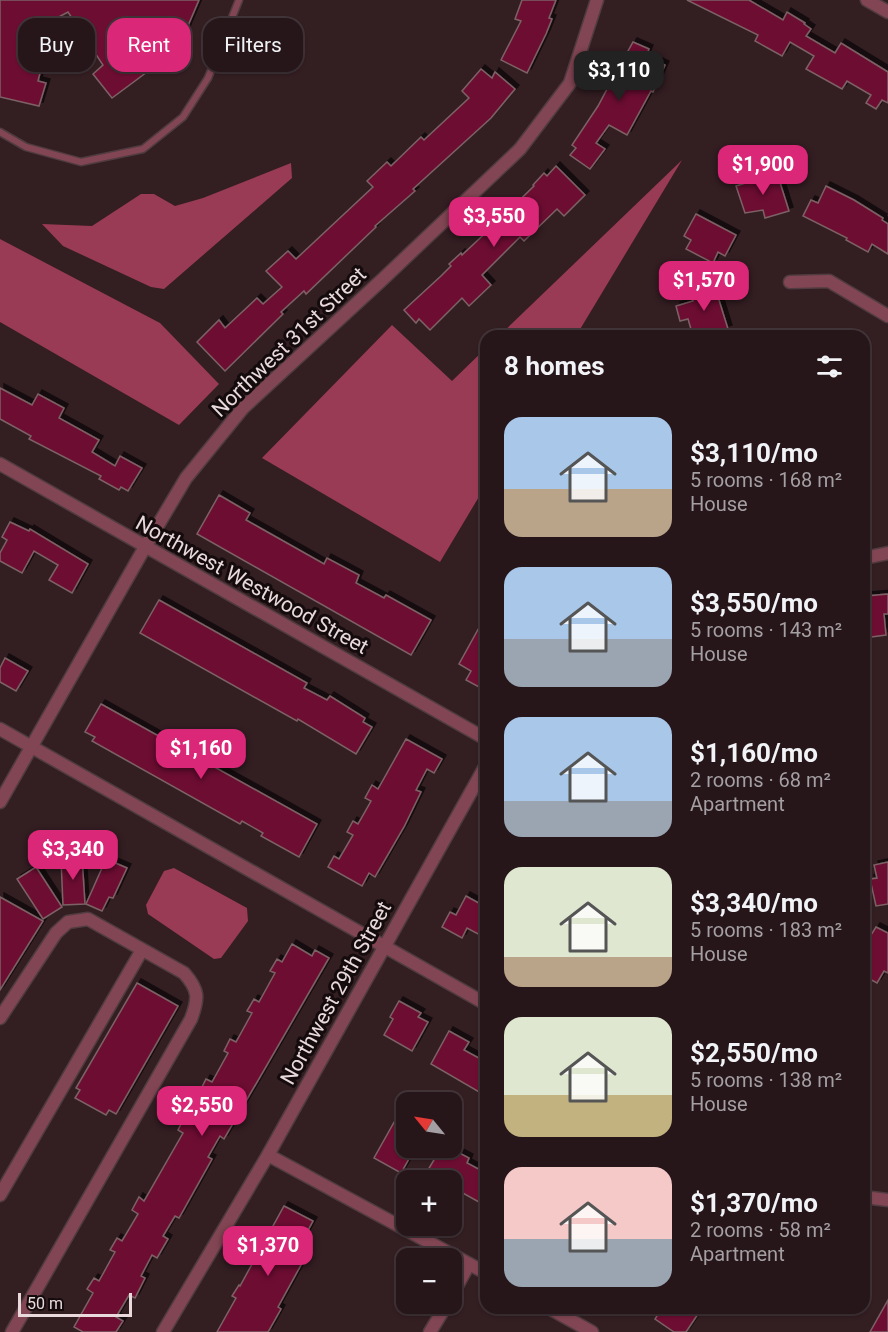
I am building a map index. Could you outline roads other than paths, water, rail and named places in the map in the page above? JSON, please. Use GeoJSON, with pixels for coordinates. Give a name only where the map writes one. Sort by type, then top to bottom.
{"type":"FeatureCollection","features":[{"type":"Feature","properties":{"kind":"street","name":"Northwest 31st Street"},"geometry":{"type":"LineString","coordinates":[[0,802],[186,478],[243,408],[520,149],[570,83],[597,0]]}},
{"type":"Feature","properties":{"kind":"street"},"geometry":{"type":"LineString","coordinates":[[867,0],[888,12]]}},
{"type":"Feature","properties":{"kind":"street"},"geometry":{"type":"LineString","coordinates":[[790,282],[829,281],[888,316]]}},
{"type":"Feature","properties":{"kind":"street","name":"Northwest Westwood Street"},"geometry":{"type":"LineString","coordinates":[[0,464],[480,737]]}},
{"type":"Feature","properties":{"kind":"street"},"geometry":{"type":"LineString","coordinates":[[870,557],[888,553]]}},
{"type":"Feature","properties":{"kind":"street"},"geometry":{"type":"LineString","coordinates":[[0,729],[480,1001]]}},
{"type":"Feature","properties":{"kind":"street","name":"Northwest 29th Street"},"geometry":{"type":"LineString","coordinates":[[164,1332],[268,1155],[480,776]]}},
{"type":"Feature","properties":{"kind":"street"},"geometry":{"type":"LineString","coordinates":[[0,1018],[56,933],[68,922],[88,919],[184,974],[195,986],[197,1003],[185,1029],[12,1332]]}},
{"type":"Feature","properties":{"kind":"street"},"geometry":{"type":"LineString","coordinates":[[0,1195],[142,950]]}},
{"type":"Feature","properties":{"kind":"street"},"geometry":{"type":"LineString","coordinates":[[268,1155],[480,1270]]}},
{"type":"Feature","properties":{"kind":"street"},"geometry":{"type":"LineString","coordinates":[[870,1198],[888,1200]]}},
{"type":"Feature","properties":{"kind":"street"},"geometry":{"type":"LineString","coordinates":[[462,1277],[469,1264]]}},
{"type":"Feature","properties":{"kind":"street"},"geometry":{"type":"LineString","coordinates":[[430,1332],[441,1314]]}},
{"type":"Feature","properties":{"kind":"street"},"geometry":{"type":"LineString","coordinates":[[560,1314],[592,1332]]}},
{"type":"Feature","properties":{"kind":"lane"},"geometry":{"type":"LineString","coordinates":[[0,132],[26,147],[81,162],[142,149],[183,117],[208,78],[239,0]]}}]}
